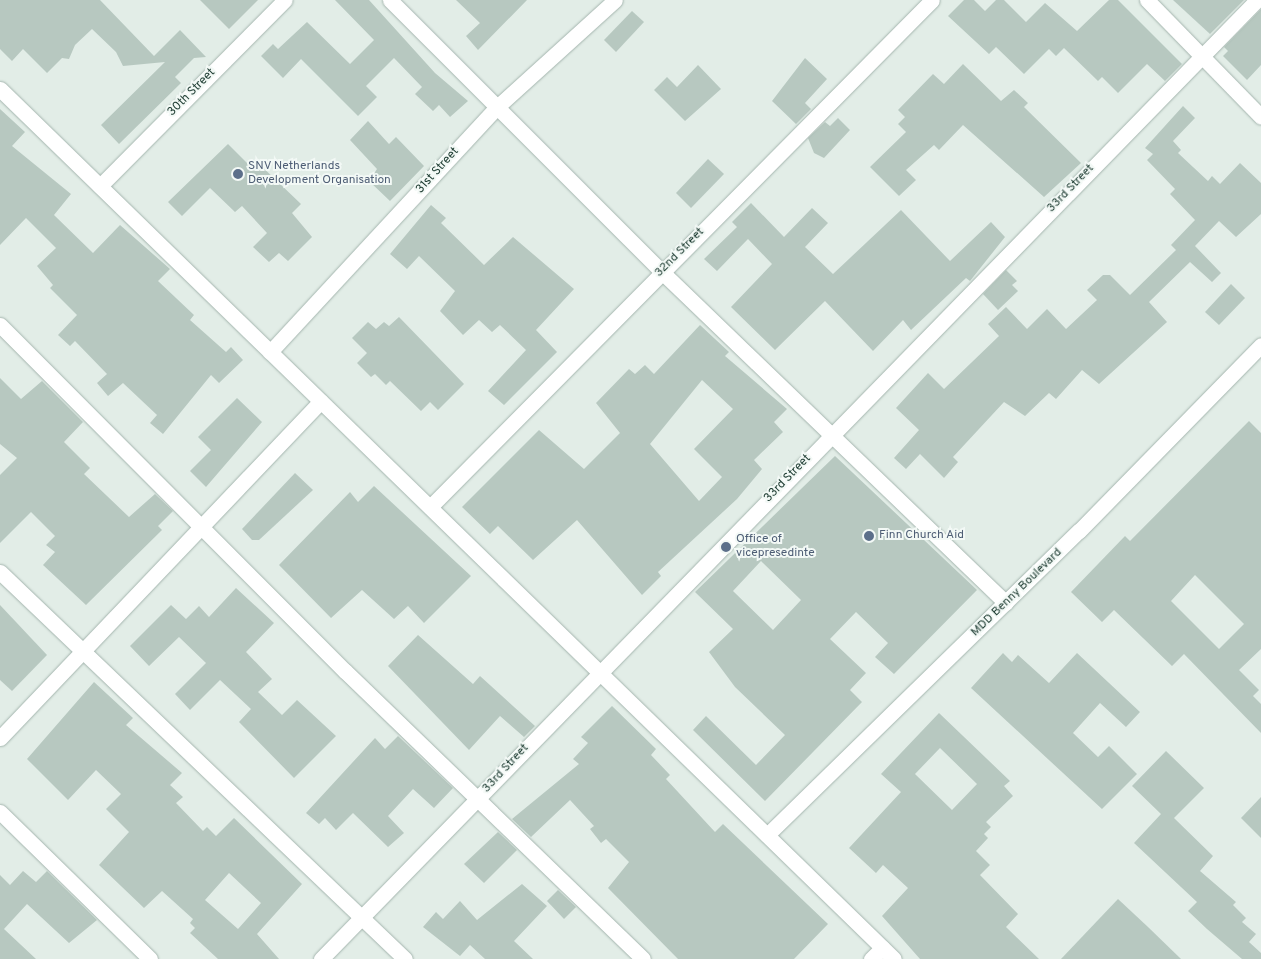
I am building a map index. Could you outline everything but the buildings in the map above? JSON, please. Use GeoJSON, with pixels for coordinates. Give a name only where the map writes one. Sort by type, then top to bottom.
{"type":"FeatureCollection","features":[{"type":"Feature","properties":{"kind":"street","name":"30th Street"},"geometry":{"type":"LineString","coordinates":[[100,186],[285,0]]}},
{"type":"Feature","properties":{"kind":"street"},"geometry":{"type":"LineString","coordinates":[[390,0],[662,272],[1006,603]]}},
{"type":"Feature","properties":{"kind":"street","name":"31st Street"},"geometry":{"type":"LineString","coordinates":[[270,352],[497,107],[615,0]]}},
{"type":"Feature","properties":{"kind":"street","name":"32nd Street"},"geometry":{"type":"LineString","coordinates":[[430,507],[932,0]]}},
{"type":"Feature","properties":{"kind":"street"},"geometry":{"type":"LineString","coordinates":[[1147,0],[1261,117]]}},
{"type":"Feature","properties":{"kind":"street","name":"33rd Street"},"geometry":{"type":"LineString","coordinates":[[321,959],[478,798],[598,671],[1257,0]]}},
{"type":"Feature","properties":{"kind":"street"},"geometry":{"type":"LineString","coordinates":[[0,89],[894,959]]}},
{"type":"Feature","properties":{"kind":"street"},"geometry":{"type":"LineString","coordinates":[[0,325],[643,959]]}},
{"type":"Feature","properties":{"kind":"street","name":"MDD Benny Boulevard"},"geometry":{"type":"LineString","coordinates":[[766,835],[1006,603],[1261,345]]}},
{"type":"Feature","properties":{"kind":"street"},"geometry":{"type":"LineString","coordinates":[[0,738],[320,401]]}},
{"type":"Feature","properties":{"kind":"street"},"geometry":{"type":"LineString","coordinates":[[0,572],[81,653],[363,916],[405,959]]}},
{"type":"Feature","properties":{"kind":"street"},"geometry":{"type":"LineString","coordinates":[[0,812],[150,959]]}},
{"type":"Feature","properties":{"kind":"street"},"geometry":{"type":"LineString","coordinates":[[871,959],[882,948]]}},
{"type":"Feature","properties":{"kind":"place","name":"SNV Netherlands Development Organisation"},"geometry":{"type":"Point","coordinates":[238,174]}},
{"type":"Feature","properties":{"kind":"place","name":"Finn Church Aid"},"geometry":{"type":"Point","coordinates":[869,536]}},
{"type":"Feature","properties":{"kind":"place","name":"Office of vicepresedinte"},"geometry":{"type":"Point","coordinates":[726,547]}}]}
